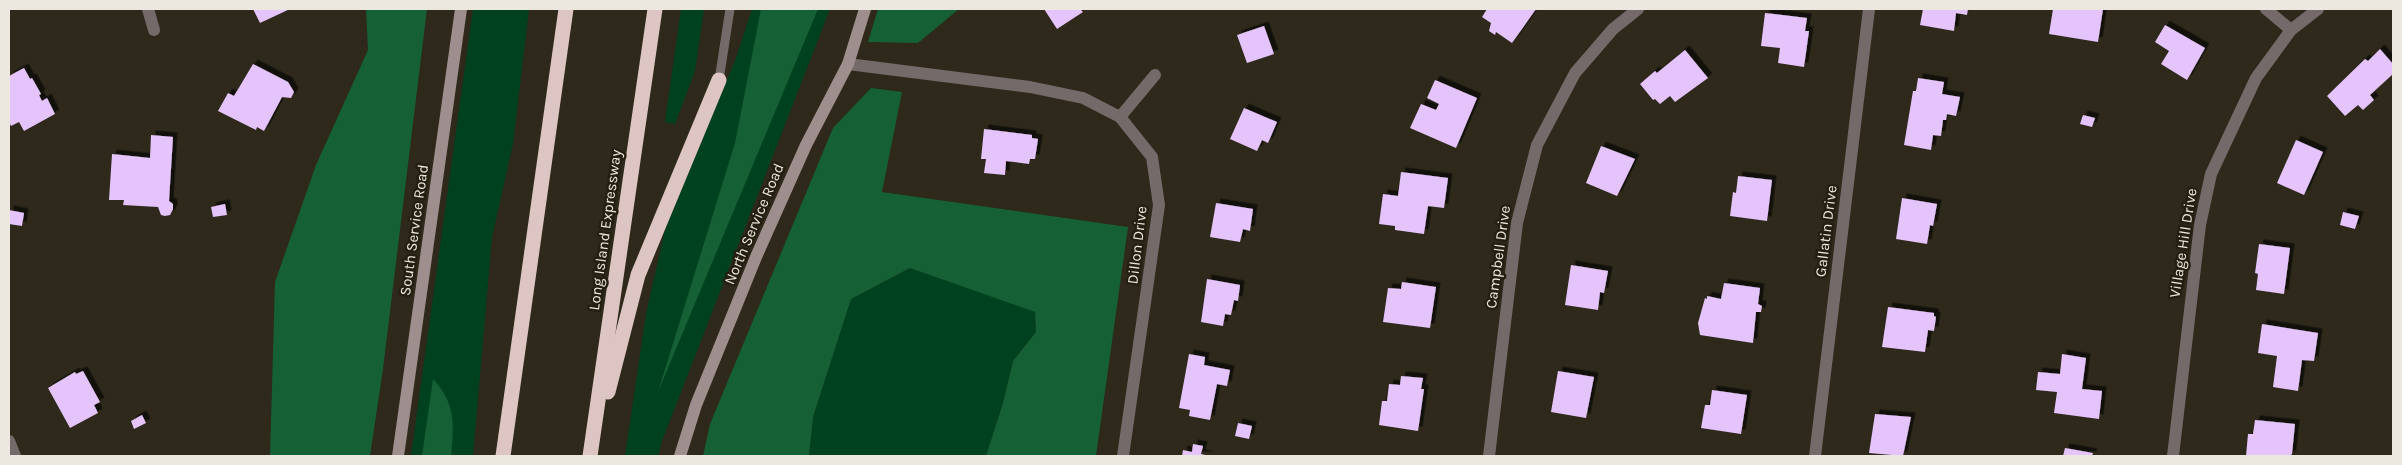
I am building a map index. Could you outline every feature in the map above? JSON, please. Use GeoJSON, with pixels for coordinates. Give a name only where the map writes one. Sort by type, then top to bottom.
{"type":"FeatureCollection","features":[{"type":"Feature","properties":{"kind":"highway"},"geometry":{"type":"LineString","coordinates":[[504,456],[566,9]]}},
{"type":"Feature","properties":{"kind":"highway","name":"Long Island Expressway"},"geometry":{"type":"LineString","coordinates":[[591,456],[655,9]]}},
{"type":"Feature","properties":{"kind":"highway"},"geometry":{"type":"LineString","coordinates":[[591,456],[638,275],[719,80]]}},
{"type":"Feature","properties":{"kind":"main road","name":"South Service Road"},"geometry":{"type":"LineString","coordinates":[[398,456],[461,9]]}},
{"type":"Feature","properties":{"kind":"main road","name":"North Service Road"},"geometry":{"type":"LineString","coordinates":[[680,456],[696,405],[756,257],[806,145],[848,64],[865,9]]}},
{"type":"Feature","properties":{"kind":"street"},"geometry":{"type":"LineString","coordinates":[[148,9],[154,30]]}},
{"type":"Feature","properties":{"kind":"street","name":"Campbell Drive"},"geometry":{"type":"LineString","coordinates":[[1490,456],[1517,223],[1537,145],[1575,73],[1613,29],[1638,9]]}},
{"type":"Feature","properties":{"kind":"street","name":"Gallatin Drive"},"geometry":{"type":"LineString","coordinates":[[1815,456],[1869,9]]}},
{"type":"Feature","properties":{"kind":"street"},"geometry":{"type":"LineString","coordinates":[[2266,9],[2291,30]]}},
{"type":"Feature","properties":{"kind":"street","name":"Village Hill Drive"},"geometry":{"type":"LineString","coordinates":[[2173,456],[2200,224],[2211,174],[2256,78],[2291,30],[2318,9]]}},
{"type":"Feature","properties":{"kind":"street","name":"Dillon Drive"},"geometry":{"type":"LineString","coordinates":[[848,64],[1030,87],[1083,98],[1120,117],[1152,157],[1159,206],[1123,456]]}},
{"type":"Feature","properties":{"kind":"street"},"geometry":{"type":"LineString","coordinates":[[1120,117],[1155,75]]}},
{"type":"Feature","properties":{"kind":"street"},"geometry":{"type":"LineString","coordinates":[[9,441],[16,456]]}},
{"type":"Feature","properties":{"kind":"lane"},"geometry":{"type":"LineString","coordinates":[[719,80],[730,9]]}},
{"type":"Feature","properties":{"kind":"green space"},"geometry":{"type":"Polygon","coordinates":[[[366,9],[427,9],[383,369],[370,456],[270,456],[275,282],[316,165],[368,50],[366,9]]]}},
{"type":"Feature","properties":{"kind":"green space"},"geometry":{"type":"Polygon","coordinates":[[[473,9],[529,9],[513,144],[492,237],[473,456],[411,456],[473,9]]]}},
{"type":"Feature","properties":{"kind":"green space"},"geometry":{"type":"Polygon","coordinates":[[[681,9],[704,9],[695,71],[675,124],[665,122],[681,9]]]}},
{"type":"Feature","properties":{"kind":"green space"},"geometry":{"type":"Polygon","coordinates":[[[752,9],[830,9],[662,441],[658,456],[625,456],[646,314],[665,230],[736,58],[752,9]]]}},
{"type":"Feature","properties":{"kind":"green space"},"geometry":{"type":"Polygon","coordinates":[[[761,9],[818,9],[658,392],[735,143],[761,9]]]}},
{"type":"Feature","properties":{"kind":"green space"},"geometry":{"type":"Polygon","coordinates":[[[878,9],[959,9],[918,43],[868,42],[878,9]]]}},
{"type":"Feature","properties":{"kind":"green space"},"geometry":{"type":"Polygon","coordinates":[[[871,88],[902,92],[882,192],[1128,227],[1096,456],[986,456],[1003,403],[1013,361],[1036,332],[1035,312],[910,268],[851,299],[813,417],[809,456],[703,456],[710,424],[833,128],[871,88]]]}},
{"type":"Feature","properties":{"kind":"green space"},"geometry":{"type":"Polygon","coordinates":[[[910,268],[1035,311],[1036,332],[1013,361],[1003,403],[986,456],[809,456],[813,417],[851,299],[910,268]]]}},
{"type":"Feature","properties":{"kind":"green space"},"geometry":{"type":"Polygon","coordinates":[[[433,379],[450,406],[453,425],[451,456],[422,456],[433,379]]]}},
{"type":"Feature","properties":{"kind":"building"},"geometry":{"type":"Polygon","coordinates":[[[253,9],[290,9],[260,23],[253,9]]]}},
{"type":"Feature","properties":{"kind":"building"},"geometry":{"type":"Polygon","coordinates":[[[1044,9],[1080,9],[1083,12],[1057,29],[1044,9]]]}},
{"type":"Feature","properties":{"kind":"building"},"geometry":{"type":"Polygon","coordinates":[[[1487,9],[1536,9],[1512,43],[1496,32],[1495,35],[1489,31],[1491,23],[1482,17],[1487,9]]]}},
{"type":"Feature","properties":{"kind":"building"},"geometry":{"type":"Polygon","coordinates":[[[1923,9],[1968,9],[1967,15],[1956,13],[1954,31],[1920,25],[1923,9]]]}},
{"type":"Feature","properties":{"kind":"building"},"geometry":{"type":"Polygon","coordinates":[[[2053,9],[2103,9],[2098,42],[2049,34],[2053,9]]]}},
{"type":"Feature","properties":{"kind":"building"},"geometry":{"type":"Polygon","coordinates":[[[1765,13],[1807,18],[1805,31],[1809,31],[1804,67],[1778,63],[1780,48],[1761,46],[1765,13]]]}},
{"type":"Feature","properties":{"kind":"building"},"geometry":{"type":"Polygon","coordinates":[[[2165,25],[2205,48],[2187,80],[2161,64],[2169,51],[2155,42],[2165,25]]]}},
{"type":"Feature","properties":{"kind":"building"},"geometry":{"type":"Polygon","coordinates":[[[1264,26],[1274,54],[1247,63],[1237,35],[1264,26]]]}},
{"type":"Feature","properties":{"kind":"building"},"geometry":{"type":"Polygon","coordinates":[[[2380,49],[2393,64],[2393,74],[2370,95],[2374,100],[2363,110],[2358,105],[2345,116],[2327,96],[2365,59],[2368,61],[2380,49]]]}},
{"type":"Feature","properties":{"kind":"building"},"geometry":{"type":"Polygon","coordinates":[[[1685,50],[1708,78],[1675,102],[1670,96],[1660,104],[1655,99],[1653,100],[1640,84],[1685,50]]]}},
{"type":"Feature","properties":{"kind":"building"},"geometry":{"type":"Polygon","coordinates":[[[253,64],[288,82],[294,92],[291,98],[282,97],[264,131],[257,127],[256,130],[218,111],[228,93],[234,96],[253,64]]]}},
{"type":"Feature","properties":{"kind":"building"},"geometry":{"type":"Polygon","coordinates":[[[24,68],[41,94],[39,95],[42,101],[47,98],[55,114],[24,131],[19,122],[11,126],[9,122],[9,76],[24,68]]]}},
{"type":"Feature","properties":{"kind":"building"},"geometry":{"type":"Polygon","coordinates":[[[1918,78],[1944,82],[1942,94],[1960,97],[1956,116],[1947,114],[1946,120],[1943,120],[1941,136],[1933,135],[1931,150],[1904,145],[1913,91],[1916,91],[1918,78]]]}},
{"type":"Feature","properties":{"kind":"building"},"geometry":{"type":"Polygon","coordinates":[[[1435,80],[1477,98],[1456,148],[1410,128],[1421,104],[1436,110],[1439,104],[1427,98],[1435,80]]]}},
{"type":"Feature","properties":{"kind":"building"},"geometry":{"type":"Polygon","coordinates":[[[1244,108],[1277,122],[1268,143],[1262,140],[1257,151],[1230,139],[1244,108]]]}},
{"type":"Feature","properties":{"kind":"building"},"geometry":{"type":"Polygon","coordinates":[[[2083,115],[2095,118],[2092,127],[2080,124],[2083,115]]]}},
{"type":"Feature","properties":{"kind":"building"},"geometry":{"type":"Polygon","coordinates":[[[984,129],[1032,135],[1032,138],[1038,139],[1035,159],[1030,159],[1029,164],[1006,161],[1005,175],[984,173],[986,159],[981,159],[984,129]]]}},
{"type":"Feature","properties":{"kind":"building"},"geometry":{"type":"Polygon","coordinates":[[[151,135],[173,137],[169,201],[173,204],[173,209],[170,215],[161,215],[158,207],[123,205],[124,200],[109,200],[112,154],[150,158],[151,135]]]}},
{"type":"Feature","properties":{"kind":"building"},"geometry":{"type":"Polygon","coordinates":[[[2296,140],[2323,152],[2304,195],[2277,183],[2296,140]]]}},
{"type":"Feature","properties":{"kind":"building"},"geometry":{"type":"Polygon","coordinates":[[[1601,146],[1635,159],[1617,196],[1586,183],[1601,146]]]}},
{"type":"Feature","properties":{"kind":"building"},"geometry":{"type":"Polygon","coordinates":[[[1401,172],[1448,178],[1444,208],[1428,206],[1424,234],[1395,230],[1395,226],[1379,224],[1383,194],[1398,196],[1401,172]]]}},
{"type":"Feature","properties":{"kind":"building"},"geometry":{"type":"Polygon","coordinates":[[[1738,176],[1772,180],[1767,221],[1730,216],[1733,192],[1736,193],[1738,176]]]}},
{"type":"Feature","properties":{"kind":"building"},"geometry":{"type":"Polygon","coordinates":[[[1902,198],[1937,204],[1933,226],[1930,225],[1927,244],[1896,239],[1902,198]]]}},
{"type":"Feature","properties":{"kind":"building"},"geometry":{"type":"Polygon","coordinates":[[[1216,203],[1253,209],[1250,231],[1243,229],[1240,242],[1210,237],[1216,203]]]}},
{"type":"Feature","properties":{"kind":"building"},"geometry":{"type":"Polygon","coordinates":[[[225,204],[227,215],[213,217],[211,207],[225,204]]]}},
{"type":"Feature","properties":{"kind":"building"},"geometry":{"type":"Polygon","coordinates":[[[9,210],[24,213],[22,226],[9,224],[9,210]]]}},
{"type":"Feature","properties":{"kind":"building"},"geometry":{"type":"Polygon","coordinates":[[[2343,212],[2359,216],[2355,229],[2340,225],[2343,212]]]}},
{"type":"Feature","properties":{"kind":"building"},"geometry":{"type":"Polygon","coordinates":[[[2259,244],[2290,248],[2284,294],[2256,290],[2258,274],[2255,273],[2259,244]]]}},
{"type":"Feature","properties":{"kind":"building"},"geometry":{"type":"Polygon","coordinates":[[[1571,265],[1608,271],[1604,293],[1600,292],[1598,310],[1565,305],[1571,265]]]}},
{"type":"Feature","properties":{"kind":"building"},"geometry":{"type":"Polygon","coordinates":[[[1207,279],[1240,285],[1238,301],[1234,300],[1231,315],[1225,314],[1223,326],[1201,322],[1207,279]]]}},
{"type":"Feature","properties":{"kind":"building"},"geometry":{"type":"Polygon","coordinates":[[[1402,282],[1436,287],[1430,328],[1383,322],[1388,288],[1401,289],[1402,282]]]}},
{"type":"Feature","properties":{"kind":"building"},"geometry":{"type":"Polygon","coordinates":[[[1724,283],[1760,288],[1758,304],[1762,306],[1761,312],[1756,312],[1753,343],[1700,335],[1698,323],[1705,298],[1707,299],[1707,296],[1721,299],[1724,283]]]}},
{"type":"Feature","properties":{"kind":"building"},"geometry":{"type":"Polygon","coordinates":[[[1888,307],[1934,313],[1936,317],[1934,331],[1928,330],[1925,352],[1882,347],[1888,307]]]}},
{"type":"Feature","properties":{"kind":"building"},"geometry":{"type":"Polygon","coordinates":[[[2262,324],[2318,333],[2314,361],[2302,360],[2298,391],[2273,387],[2277,356],[2258,353],[2262,324]]]}},
{"type":"Feature","properties":{"kind":"building"},"geometry":{"type":"Polygon","coordinates":[[[1189,354],[1205,357],[1204,365],[1230,370],[1227,386],[1217,384],[1210,420],[1189,416],[1190,410],[1179,408],[1189,354]]]}},
{"type":"Feature","properties":{"kind":"building"},"geometry":{"type":"Polygon","coordinates":[[[2062,354],[2086,358],[2082,389],[2102,391],[2099,419],[2054,413],[2057,392],[2036,390],[2038,372],[2060,374],[2062,354]]]}},
{"type":"Feature","properties":{"kind":"building"},"geometry":{"type":"Polygon","coordinates":[[[83,371],[100,402],[94,405],[98,413],[70,428],[48,388],[75,372],[76,374],[83,371]]]}},
{"type":"Feature","properties":{"kind":"building"},"geometry":{"type":"Polygon","coordinates":[[[1558,371],[1594,377],[1586,418],[1551,412],[1558,371]]]}},
{"type":"Feature","properties":{"kind":"building"},"geometry":{"type":"Polygon","coordinates":[[[1401,376],[1423,378],[1421,389],[1424,389],[1418,431],[1379,425],[1382,401],[1387,401],[1389,384],[1400,385],[1401,376]]]}},
{"type":"Feature","properties":{"kind":"building"},"geometry":{"type":"Polygon","coordinates":[[[1712,390],[1747,395],[1741,434],[1701,428],[1705,405],[1710,405],[1712,390]]]}},
{"type":"Feature","properties":{"kind":"building"},"geometry":{"type":"Polygon","coordinates":[[[1875,414],[1911,417],[1903,456],[1869,453],[1875,414]]]}},
{"type":"Feature","properties":{"kind":"building"},"geometry":{"type":"Polygon","coordinates":[[[142,415],[146,423],[134,429],[131,421],[142,415]]]}},
{"type":"Feature","properties":{"kind":"building"},"geometry":{"type":"Polygon","coordinates":[[[2255,420],[2295,424],[2292,454],[2290,456],[2246,456],[2248,434],[2253,434],[2255,420]]]}},
{"type":"Feature","properties":{"kind":"building"},"geometry":{"type":"Polygon","coordinates":[[[1238,423],[1252,426],[1249,439],[1235,436],[1238,423]]]}},
{"type":"Feature","properties":{"kind":"building"},"geometry":{"type":"Polygon","coordinates":[[[1193,444],[1203,446],[1201,454],[1210,456],[1182,456],[1183,450],[1192,452],[1193,444]]]}},
{"type":"Feature","properties":{"kind":"building"},"geometry":{"type":"Polygon","coordinates":[[[2065,448],[2093,453],[2092,456],[2063,456],[2065,448]]]}}]}
